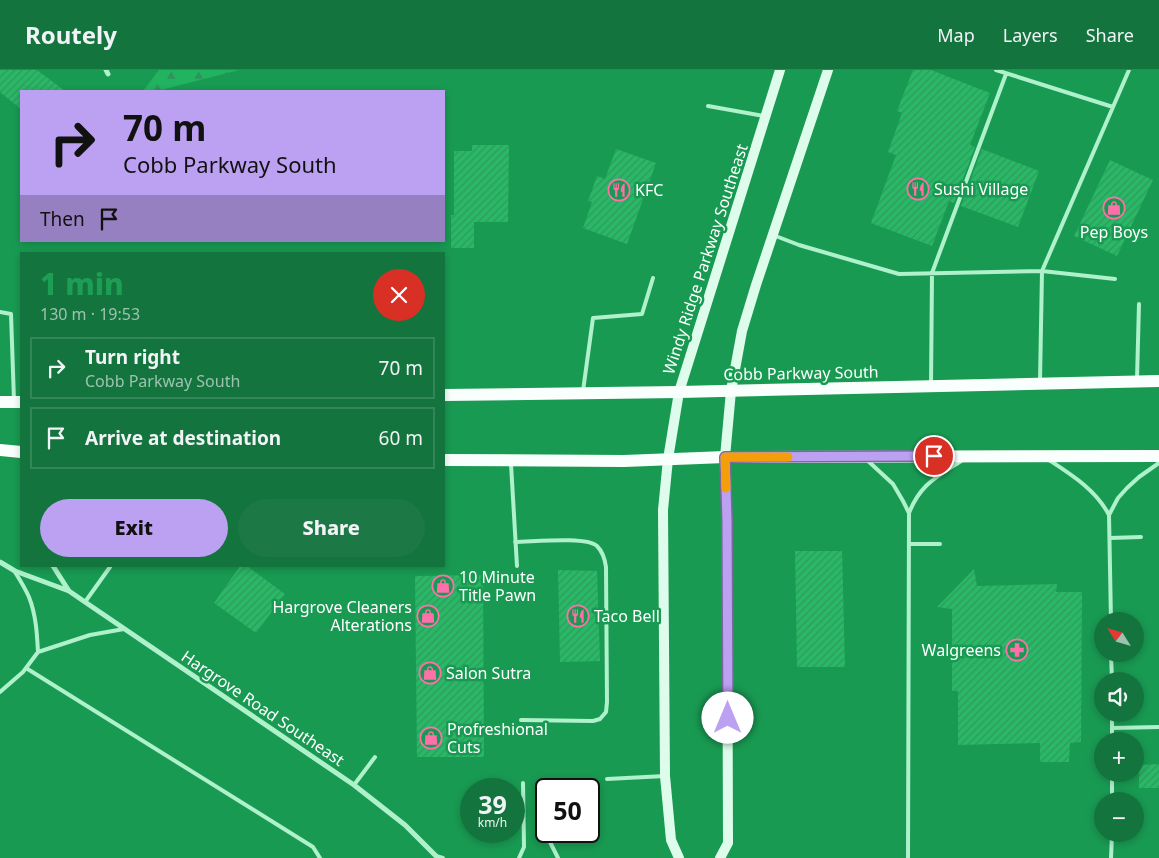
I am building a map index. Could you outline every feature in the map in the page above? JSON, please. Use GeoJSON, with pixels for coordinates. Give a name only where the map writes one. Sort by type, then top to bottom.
{"type":"FeatureCollection","features":[{"type":"Feature","properties":{"kind":"main road","name":"Windy Ridge Parkway Southeast"},"geometry":{"type":"LineString","coordinates":[[679,858],[670,840],[665,776],[663,510],[668,459],[679,392],[780,70]]}},
{"type":"Feature","properties":{"kind":"main road"},"geometry":{"type":"LineString","coordinates":[[720,858],[728,843],[727,520],[725,457],[732,391],[742,331],[828,70]]}},
{"type":"Feature","properties":{"kind":"main road","name":"Cobb Parkway South"},"geometry":{"type":"LineString","coordinates":[[445,395],[732,391],[1159,381]]}},
{"type":"Feature","properties":{"kind":"main road"},"geometry":{"type":"LineString","coordinates":[[0,402],[18,402]]}},
{"type":"Feature","properties":{"kind":"main road"},"geometry":{"type":"LineString","coordinates":[[0,450],[20,452]]}},
{"type":"Feature","properties":{"kind":"main road"},"geometry":{"type":"LineString","coordinates":[[445,460],[624,461],[725,457],[1159,456]]}},
{"type":"Feature","properties":{"kind":"street","name":"Hargrove Road Southeast"},"geometry":{"type":"LineString","coordinates":[[1,562],[15,572],[69,591],[354,785],[405,826],[436,856]]}},
{"type":"Feature","properties":{"kind":"street","name":"Hargrove Road Southeast"},"geometry":{"type":"LineString","coordinates":[[54,567],[69,591]]}},
{"type":"Feature","properties":{"kind":"lane"},"geometry":{"type":"LineString","coordinates":[[996,70],[1113,107]]}},
{"type":"Feature","properties":{"kind":"lane"},"geometry":{"type":"LineString","coordinates":[[1040,384],[1042,271],[1129,70]]}},
{"type":"Feature","properties":{"kind":"lane"},"geometry":{"type":"LineString","coordinates":[[931,386],[932,273],[1006,74]]}},
{"type":"Feature","properties":{"kind":"lane"},"geometry":{"type":"LineString","coordinates":[[708,106],[766,116]]}},
{"type":"Feature","properties":{"kind":"lane"},"geometry":{"type":"LineString","coordinates":[[773,235],[799,245],[899,274],[1042,271],[1115,279]]}},
{"type":"Feature","properties":{"kind":"lane"},"geometry":{"type":"LineString","coordinates":[[582,393],[593,318],[642,314],[653,278]]}},
{"type":"Feature","properties":{"kind":"lane"},"geometry":{"type":"LineString","coordinates":[[1137,382],[1139,304]]}},
{"type":"Feature","properties":{"kind":"lane"},"geometry":{"type":"LineString","coordinates":[[0,312],[12,314],[18,402]]}},
{"type":"Feature","properties":{"kind":"lane"},"geometry":{"type":"LineString","coordinates":[[909,513],[916,498],[925,487],[969,456]]}},
{"type":"Feature","properties":{"kind":"lane"},"geometry":{"type":"LineString","coordinates":[[863,457],[893,484],[909,513],[908,858]]}},
{"type":"Feature","properties":{"kind":"lane"},"geometry":{"type":"LineString","coordinates":[[1044,457],[1093,493],[1109,515],[1111,612]]}},
{"type":"Feature","properties":{"kind":"lane"},"geometry":{"type":"LineString","coordinates":[[511,460],[517,566]]}},
{"type":"Feature","properties":{"kind":"lane"},"geometry":{"type":"LineString","coordinates":[[1109,515],[1118,498],[1127,488],[1159,463]]}},
{"type":"Feature","properties":{"kind":"lane"},"geometry":{"type":"LineString","coordinates":[[1110,538],[1142,537]]}},
{"type":"Feature","properties":{"kind":"lane"},"geometry":{"type":"LineString","coordinates":[[515,542],[590,542],[597,546],[605,558],[606,567],[606,712],[600,719],[593,721],[520,720]]}},
{"type":"Feature","properties":{"kind":"lane"},"geometry":{"type":"LineString","coordinates":[[910,544],[940,544]]}},
{"type":"Feature","properties":{"kind":"lane"},"geometry":{"type":"LineString","coordinates":[[85,602],[110,567]]}},
{"type":"Feature","properties":{"kind":"lane"},"geometry":{"type":"LineString","coordinates":[[15,572],[28,595],[33,610],[37,628],[38,652]]}},
{"type":"Feature","properties":{"kind":"lane"},"geometry":{"type":"LineString","coordinates":[[0,692],[16,679],[38,652],[90,635],[124,629]]}},
{"type":"Feature","properties":{"kind":"lane"},"geometry":{"type":"LineString","coordinates":[[26,668],[313,848],[320,858]]}},
{"type":"Feature","properties":{"kind":"lane"},"geometry":{"type":"LineString","coordinates":[[1112,722],[1112,732]]}},
{"type":"Feature","properties":{"kind":"lane"},"geometry":{"type":"LineString","coordinates":[[1112,728],[1159,727]]}},
{"type":"Feature","properties":{"kind":"lane"},"geometry":{"type":"LineString","coordinates":[[354,785],[375,757]]}},
{"type":"Feature","properties":{"kind":"lane"},"geometry":{"type":"LineString","coordinates":[[607,779],[665,776]]}},
{"type":"Feature","properties":{"kind":"lane"},"geometry":{"type":"LineString","coordinates":[[1111,858],[1112,842]]}},
{"type":"Feature","properties":{"kind":"lane"},"geometry":{"type":"LineString","coordinates":[[519,858],[524,843]]}},
{"type":"Feature","properties":{"kind":"lane"},"geometry":{"type":"LineString","coordinates":[[550,843],[558,858]]}},
{"type":"Feature","properties":{"kind":"lane"},"geometry":{"type":"LineString","coordinates":[[436,856],[443,858]]}},
{"type":"Feature","properties":{"kind":"green space"},"geometry":{"type":"Polygon","coordinates":[[[159,70],[239,70],[161,90],[144,90],[159,70]]]}},
{"type":"Feature","properties":{"kind":"building"},"geometry":{"type":"Polygon","coordinates":[[[0,70],[37,70],[64,90],[20,90],[20,108],[0,92],[0,70]]]}},
{"type":"Feature","properties":{"kind":"building","name":"Sushi Village"},"geometry":{"type":"Polygon","coordinates":[[[913,70],[931,70],[990,93],[970,145],[975,147],[954,203],[949,201],[932,246],[871,223],[896,155],[888,152],[902,113],[897,111],[913,70]]]}},
{"type":"Feature","properties":{"kind":"building"},"geometry":{"type":"Polygon","coordinates":[[[472,145],[509,145],[508,222],[474,222],[474,248],[451,248],[451,215],[454,215],[454,151],[472,151],[472,145]]]}},
{"type":"Feature","properties":{"kind":"building","name":"KFC"},"geometry":{"type":"Polygon","coordinates":[[[616,149],[656,163],[627,244],[583,228],[592,202],[588,201],[597,176],[605,179],[616,149]]]}},
{"type":"Feature","properties":{"kind":"building"},"geometry":{"type":"Polygon","coordinates":[[[982,149],[1039,171],[1018,227],[961,206],[982,149]]]}},
{"type":"Feature","properties":{"kind":"building","name":"Pep Boys"},"geometry":{"type":"Polygon","coordinates":[[[1110,160],[1153,180],[1117,256],[1074,236],[1110,160]]]}},
{"type":"Feature","properties":{"kind":"building"},"geometry":{"type":"Polygon","coordinates":[[[795,551],[842,551],[845,667],[797,667],[795,551]]]}},
{"type":"Feature","properties":{"kind":"building"},"geometry":{"type":"Polygon","coordinates":[[[239,567],[248,567],[285,594],[256,633],[214,603],[239,567]]]}},
{"type":"Feature","properties":{"kind":"building","name":"Walgreens"},"geometry":{"type":"Polygon","coordinates":[[[974,569],[977,586],[1057,584],[1056,592],[1082,592],[1081,742],[1070,743],[1069,762],[1040,762],[1040,743],[958,745],[958,691],[952,691],[952,609],[937,607],[974,569]]]}},
{"type":"Feature","properties":{"kind":"building","name":"Taco Bell"},"geometry":{"type":"Polygon","coordinates":[[[558,570],[597,571],[600,661],[560,662],[558,570]]]}},
{"type":"Feature","properties":{"kind":"building"},"geometry":{"type":"Polygon","coordinates":[[[483,575],[484,757],[417,757],[415,576],[483,575]]]}},
{"type":"Feature","properties":{"kind":"building"},"geometry":{"type":"Polygon","coordinates":[[[1159,764],[1159,788],[1139,788],[1139,782],[1144,782],[1144,765],[1159,764]]]}},
{"type":"Feature","properties":{"kind":"slow traffic"},"geometry":{"type":"LineString","coordinates":[[726,488],[725,457],[788,457]]}},
{"type":"Feature","properties":{"kind":"place","name":"Sushi Village"},"geometry":{"type":"Point","coordinates":[918,189]}},
{"type":"Feature","properties":{"kind":"place","name":"KFC"},"geometry":{"type":"Point","coordinates":[619,190]}},
{"type":"Feature","properties":{"kind":"place","name":"Pep Boys"},"geometry":{"type":"Point","coordinates":[1114,208]}},
{"type":"Feature","properties":{"kind":"place","name":"10 Minute Title Pawn"},"geometry":{"type":"Point","coordinates":[443,586]}},
{"type":"Feature","properties":{"kind":"place","name":"Hargrove Cleaners Alterations"},"geometry":{"type":"Point","coordinates":[428,616]}},
{"type":"Feature","properties":{"kind":"place","name":"Taco Bell"},"geometry":{"type":"Point","coordinates":[578,616]}},
{"type":"Feature","properties":{"kind":"place","name":"Walgreens"},"geometry":{"type":"Point","coordinates":[1017,650]}},
{"type":"Feature","properties":{"kind":"place","name":"Salon Sutra"},"geometry":{"type":"Point","coordinates":[430,673]}},
{"type":"Feature","properties":{"kind":"place","name":"Profreshional Cuts"},"geometry":{"type":"Point","coordinates":[431,738]}},
{"type":"Feature","properties":{"kind":"route"},"geometry":{"type":"LineString","coordinates":[[728,718],[725,457],[934,456]]}}]}
